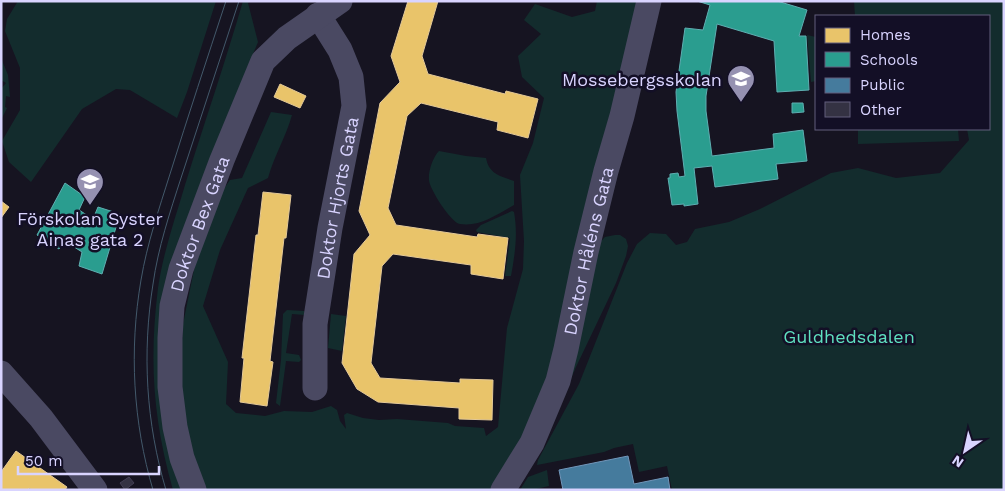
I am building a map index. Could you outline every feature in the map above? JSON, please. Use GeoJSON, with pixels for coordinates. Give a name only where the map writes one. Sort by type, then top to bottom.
{"type":"FeatureCollection","features":[{"type":"Feature","properties":{"kind":"street","name":"Doktor Bex Gata"},"geometry":{"type":"LineString","coordinates":[[194,490],[182,458],[174,427],[170,387],[172,306],[181,269],[225,151],[263,61],[274,49],[318,15],[340,1]]}},
{"type":"Feature","properties":{"kind":"street","name":"Doktor Håléns Gata"},"geometry":{"type":"LineString","coordinates":[[503,490],[532,443],[558,381],[586,252],[622,116],[649,1]]}},
{"type":"Feature","properties":{"kind":"street","name":"Doktor Hjorts Gata"},"geometry":{"type":"LineString","coordinates":[[316,388],[315,324],[330,228],[354,106],[351,77],[340,50],[318,15]]}},
{"type":"Feature","properties":{"kind":"street"},"geometry":{"type":"LineString","coordinates":[[1,373],[41,418],[96,490]]}},
{"type":"Feature","properties":{"kind":"green space"},"geometry":{"type":"Polygon","coordinates":[[[18,1],[216,1],[177,118],[130,90],[116,89],[82,109],[31,182],[9,162],[2,141],[20,110],[20,68],[5,31],[7,19],[18,1]]]}},
{"type":"Feature","properties":{"kind":"green space"},"geometry":{"type":"Polygon","coordinates":[[[243,1],[250,1],[248,3],[258,42],[218,139],[172,271],[185,490],[173,490],[161,439],[155,390],[154,340],[158,288],[173,223],[243,1]]]}},
{"type":"Feature","properties":{"kind":"green space"},"geometry":{"type":"Polygon","coordinates":[[[597,1],[642,1],[555,364],[535,416],[493,490],[206,490],[184,431],[180,371],[183,324],[195,265],[223,190],[230,180],[242,178],[271,112],[292,115],[287,131],[268,178],[248,188],[220,250],[203,306],[228,362],[226,404],[236,413],[265,416],[284,411],[312,412],[331,406],[337,410],[340,421],[346,429],[344,415],[347,413],[379,420],[397,419],[484,428],[486,436],[498,427],[507,328],[523,269],[524,241],[520,175],[533,143],[544,98],[522,77],[518,56],[541,34],[524,20],[535,4],[572,17],[595,11],[597,1]]]}},
{"type":"Feature","properties":{"kind":"green space","name":"Guldhedsdalen"},"geometry":{"type":"Polygon","coordinates":[[[854,1],[1004,1],[1004,490],[672,490],[667,466],[639,472],[633,444],[604,452],[537,465],[579,384],[627,263],[637,244],[650,233],[666,234],[676,245],[687,242],[695,229],[729,222],[760,209],[831,173],[858,168],[896,178],[940,173],[969,140],[967,130],[990,130],[990,15],[855,15],[854,1]]]}},
{"type":"Feature","properties":{"kind":"green space"},"geometry":{"type":"Polygon","coordinates":[[[807,35],[815,37],[815,81],[811,82],[807,35]]]}},
{"type":"Feature","properties":{"kind":"green space"},"geometry":{"type":"Polygon","coordinates":[[[1,58],[8,75],[10,97],[6,96],[5,107],[7,108],[2,118],[1,89],[6,83],[1,80],[1,58]]]}},
{"type":"Feature","properties":{"kind":"green space"},"geometry":{"type":"Polygon","coordinates":[[[858,130],[958,130],[959,141],[858,144],[858,130]]]}},
{"type":"Feature","properties":{"kind":"green space"},"geometry":{"type":"Polygon","coordinates":[[[439,151],[486,158],[492,171],[514,181],[514,205],[481,222],[460,224],[456,222],[441,205],[429,180],[430,168],[439,151]]]}},
{"type":"Feature","properties":{"kind":"green space"},"geometry":{"type":"Polygon","coordinates":[[[512,211],[514,212],[516,228],[515,252],[511,276],[505,276],[510,238],[477,232],[476,230],[481,225],[512,211]]]}},
{"type":"Feature","properties":{"kind":"green space"},"geometry":{"type":"Polygon","coordinates":[[[620,235],[626,239],[628,246],[626,256],[616,283],[555,416],[598,244],[605,237],[620,235]]]}},
{"type":"Feature","properties":{"kind":"green space"},"geometry":{"type":"Polygon","coordinates":[[[287,310],[304,311],[305,315],[292,314],[286,353],[299,355],[301,360],[299,362],[286,361],[280,406],[276,403],[281,360],[283,314],[287,310]]]}},
{"type":"Feature","properties":{"kind":"green space"},"geometry":{"type":"Polygon","coordinates":[[[331,314],[346,316],[342,351],[328,348],[331,314]]]}},
{"type":"Feature","properties":{"kind":"green space"},"geometry":{"type":"Polygon","coordinates":[[[547,470],[549,486],[532,490],[520,490],[528,477],[547,470]]]}},
{"type":"Feature","properties":{"kind":"building: Homes"},"geometry":{"type":"Polygon","coordinates":[[[408,1],[438,1],[422,56],[428,74],[505,94],[506,91],[538,99],[528,138],[497,130],[498,122],[421,103],[407,116],[388,208],[396,225],[477,237],[478,234],[508,238],[503,279],[471,274],[471,265],[393,254],[382,266],[371,363],[380,378],[460,383],[460,379],[493,380],[492,420],[459,419],[459,408],[378,402],[357,389],[342,363],[354,254],[370,235],[359,211],[380,103],[400,82],[391,56],[408,1]]]}},
{"type":"Feature","properties":{"kind":"building: Homes"},"geometry":{"type":"Polygon","coordinates":[[[280,84],[306,96],[300,108],[274,97],[280,84]]]}},
{"type":"Feature","properties":{"kind":"building: Homes"},"geometry":{"type":"Polygon","coordinates":[[[263,192],[291,195],[286,238],[284,238],[270,361],[273,362],[267,406],[240,402],[244,358],[242,358],[256,235],[258,235],[263,192]]]}},
{"type":"Feature","properties":{"kind":"building: Homes"},"geometry":{"type":"Polygon","coordinates":[[[1,201],[9,207],[1,218],[1,201]]]}},
{"type":"Feature","properties":{"kind":"building: Homes"},"geometry":{"type":"Polygon","coordinates":[[[16,451],[67,487],[65,490],[32,490],[29,488],[27,490],[1,490],[1,472],[16,451]]]}},
{"type":"Feature","properties":{"kind":"building: Schools"},"geometry":{"type":"Polygon","coordinates":[[[697,1],[777,1],[807,10],[799,36],[806,36],[809,90],[777,92],[774,41],[717,24],[706,96],[706,111],[712,156],[774,148],[773,134],[803,130],[807,161],[776,164],[778,179],[715,187],[712,166],[694,168],[698,204],[672,205],[668,178],[670,178],[670,174],[678,173],[679,177],[685,176],[676,92],[685,28],[703,30],[710,5],[697,1]]]}},
{"type":"Feature","properties":{"kind":"building: Schools"},"geometry":{"type":"Polygon","coordinates":[[[792,103],[803,103],[804,112],[792,113],[792,103]]]}},
{"type":"Feature","properties":{"kind":"building: Schools"},"geometry":{"type":"Polygon","coordinates":[[[65,183],[85,197],[79,210],[93,219],[98,207],[120,214],[102,274],[79,266],[82,252],[65,241],[59,249],[37,235],[65,183]]]}},
{"type":"Feature","properties":{"kind":"building: Public"},"geometry":{"type":"Polygon","coordinates":[[[628,456],[634,484],[668,477],[670,490],[563,490],[559,470],[628,456]]]}},
{"type":"Feature","properties":{"kind":"building: Other"},"geometry":{"type":"Polygon","coordinates":[[[129,477],[134,483],[125,490],[120,483],[129,477]]]}},
{"type":"Feature","properties":{"kind":"tram line"},"geometry":{"type":"LineString","coordinates":[[153,490],[146,464],[137,412],[134,359],[137,306],[147,253],[158,213],[226,1]]}},
{"type":"Feature","properties":{"kind":"tram line"},"geometry":{"type":"LineString","coordinates":[[166,490],[154,439],[148,388],[148,336],[153,284],[169,217],[239,1]]}},
{"type":"Feature","properties":{"kind":"place","name":"Mossebergsskolan"},"geometry":{"type":"Point","coordinates":[741,103]}},
{"type":"Feature","properties":{"kind":"place","name":"Förskolan Syster Ainas gata 2"},"geometry":{"type":"Point","coordinates":[90,206]}}]}
